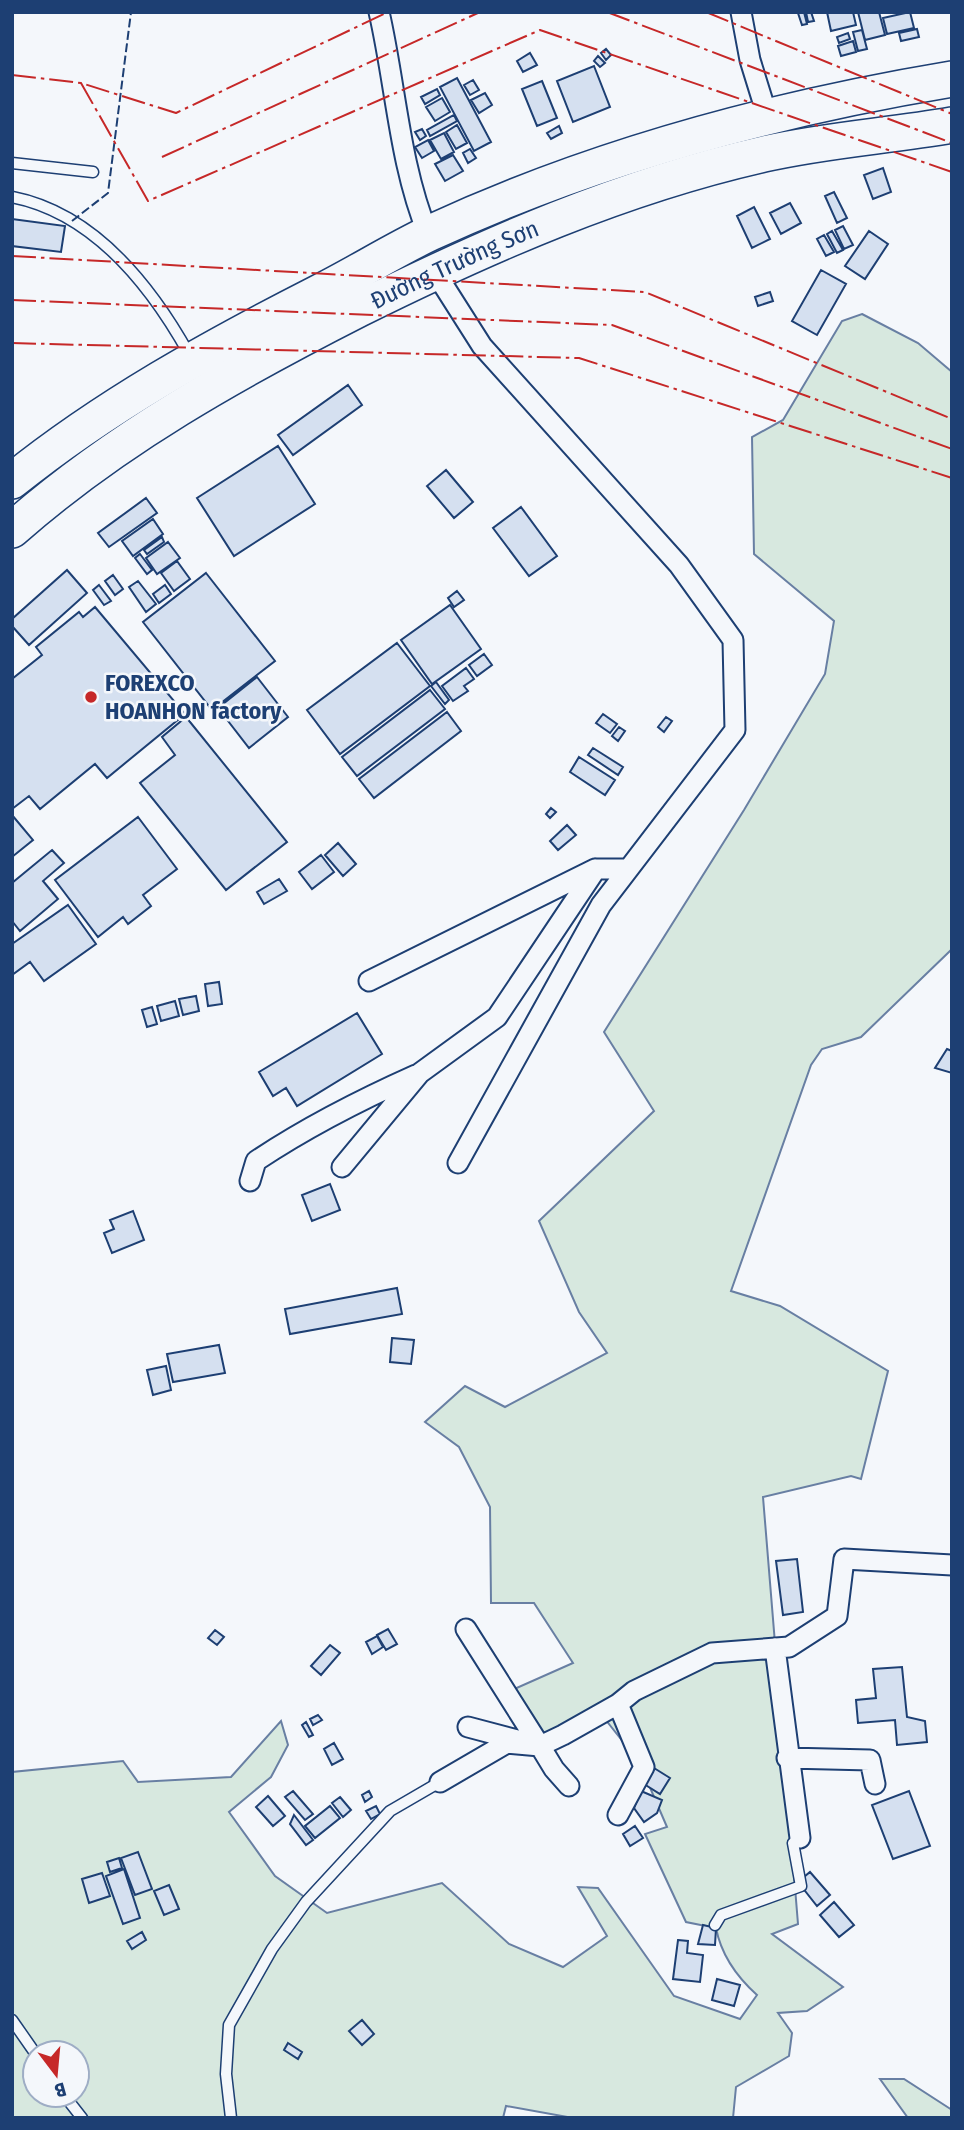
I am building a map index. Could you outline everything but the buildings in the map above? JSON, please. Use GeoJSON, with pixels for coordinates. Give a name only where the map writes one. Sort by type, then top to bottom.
{"type":"FeatureCollection","features":[{"type":"Feature","properties":{"kind":"highway","name":"Đường Trường Sơn"},"geometry":{"type":"LineString","coordinates":[[12,481],[144,389],[428,234],[579,172],[767,115],[952,79]]}},
{"type":"Feature","properties":{"kind":"highway","name":"Đường Trường Sơn"},"geometry":{"type":"LineString","coordinates":[[12,530],[97,463],[201,395],[286,347],[435,272],[518,235],[663,181],[765,154],[952,125]]}},
{"type":"Feature","properties":{"kind":"street"},"geometry":{"type":"LineString","coordinates":[[379,12],[392,70],[406,168],[428,234]]}},
{"type":"Feature","properties":{"kind":"street"},"geometry":{"type":"LineString","coordinates":[[741,12],[750,60],[767,115]]}},
{"type":"Feature","properties":{"kind":"street"},"geometry":{"type":"LineString","coordinates":[[435,272],[482,346],[679,565],[733,640],[735,730],[601,905],[457,1163]]}},
{"type":"Feature","properties":{"kind":"street"},"geometry":{"type":"LineString","coordinates":[[369,981],[596,869],[628,869]]}},
{"type":"Feature","properties":{"kind":"street"},"geometry":{"type":"LineString","coordinates":[[250,1181],[256,1161],[283,1143],[369,1096],[420,1073],[496,1017],[596,869]]}},
{"type":"Feature","properties":{"kind":"street"},"geometry":{"type":"LineString","coordinates":[[342,1167],[420,1073]]}},
{"type":"Feature","properties":{"kind":"street"},"geometry":{"type":"LineString","coordinates":[[440,1782],[507,1743],[540,1746],[618,1704],[635,1691],[712,1653],[789,1647],[836,1616],[844,1559],[952,1565]]}},
{"type":"Feature","properties":{"kind":"street"},"geometry":{"type":"LineString","coordinates":[[466,1629],[554,1769],[569,1786]]}},
{"type":"Feature","properties":{"kind":"street"},"geometry":{"type":"LineString","coordinates":[[775,1648],[800,1838]]}},
{"type":"Feature","properties":{"kind":"street"},"geometry":{"type":"LineString","coordinates":[[618,1704],[644,1767],[618,1815]]}},
{"type":"Feature","properties":{"kind":"street"},"geometry":{"type":"LineString","coordinates":[[468,1727],[540,1746]]}},
{"type":"Feature","properties":{"kind":"street"},"geometry":{"type":"LineString","coordinates":[[788,1758],[870,1760],[876,1784]]}},
{"type":"Feature","properties":{"kind":"lane"},"geometry":{"type":"LineString","coordinates":[[12,163],[93,172]]}},
{"type":"Feature","properties":{"kind":"lane"},"geometry":{"type":"LineString","coordinates":[[12,197],[63,216],[107,247],[143,284],[173,325],[193,361]]}},
{"type":"Feature","properties":{"kind":"lane"},"geometry":{"type":"LineString","coordinates":[[231,2118],[226,2055],[229,2025],[272,1949],[306,1902],[390,1811],[440,1782]]}},
{"type":"Feature","properties":{"kind":"lane"},"geometry":{"type":"LineString","coordinates":[[715,1925],[721,1915],[801,1885],[793,1843],[800,1838]]}},
{"type":"Feature","properties":{"kind":"lane"},"geometry":{"type":"LineString","coordinates":[[12,2020],[25,2039]]}},
{"type":"Feature","properties":{"kind":"shaded area"},"geometry":{"type":"Polygon","coordinates":[[[862,314],[918,343],[952,372],[952,949],[861,1037],[822,1049],[811,1065],[731,1291],[780,1306],[888,1371],[861,1479],[851,1476],[763,1497],[798,1924],[772,1934],[843,1987],[807,2011],[778,2013],[792,2033],[789,2056],[736,2087],[733,2118],[573,2118],[506,2106],[503,2118],[12,2118],[12,1772],[123,1761],[138,1782],[231,1777],[281,1721],[288,1745],[271,1777],[229,1812],[275,1876],[327,1913],[442,1883],[509,1944],[563,1967],[607,1936],[578,1887],[598,1888],[674,1996],[740,2019],[757,1995],[731,1965],[716,1928],[686,1922],[645,1834],[667,1827],[639,1762],[601,1714],[539,1745],[512,1690],[573,1663],[534,1603],[491,1603],[490,1507],[459,1447],[425,1422],[465,1386],[505,1407],[607,1353],[579,1312],[539,1221],[654,1111],[604,1032],[744,810],[825,674],[834,621],[754,554],[752,437],[783,420],[842,321],[862,314]]]}},
{"type":"Feature","properties":{"kind":"shaded area"},"geometry":{"type":"Polygon","coordinates":[[[880,2079],[904,2079],[952,2110],[952,2118],[908,2118],[880,2079]]]}},
{"type":"Feature","properties":{"kind":"fence"},"geometry":{"type":"LineString","coordinates":[[72,221],[108,193],[131,12]]}},
{"type":"Feature","properties":{"kind":"power"},"geometry":{"type":"LineString","coordinates":[[12,75],[81,83],[176,113],[388,12]]}},
{"type":"Feature","properties":{"kind":"power"},"geometry":{"type":"LineString","coordinates":[[162,157],[480,12]]}},
{"type":"Feature","properties":{"kind":"power"},"geometry":{"type":"LineString","coordinates":[[607,12],[952,143]]}},
{"type":"Feature","properties":{"kind":"power"},"geometry":{"type":"LineString","coordinates":[[706,12],[952,114]]}},
{"type":"Feature","properties":{"kind":"power"},"geometry":{"type":"LineString","coordinates":[[81,83],[148,201],[540,30],[952,172]]}},
{"type":"Feature","properties":{"kind":"power"},"geometry":{"type":"LineString","coordinates":[[12,256],[645,292],[952,419]]}},
{"type":"Feature","properties":{"kind":"power"},"geometry":{"type":"LineString","coordinates":[[12,300],[612,325],[952,449]]}},
{"type":"Feature","properties":{"kind":"power"},"geometry":{"type":"LineString","coordinates":[[12,343],[579,358],[952,478]]}},
{"type":"Feature","properties":{"kind":"place","name":"FOREXCO HOANHON factory"},"geometry":{"type":"Point","coordinates":[91,697]}}]}
